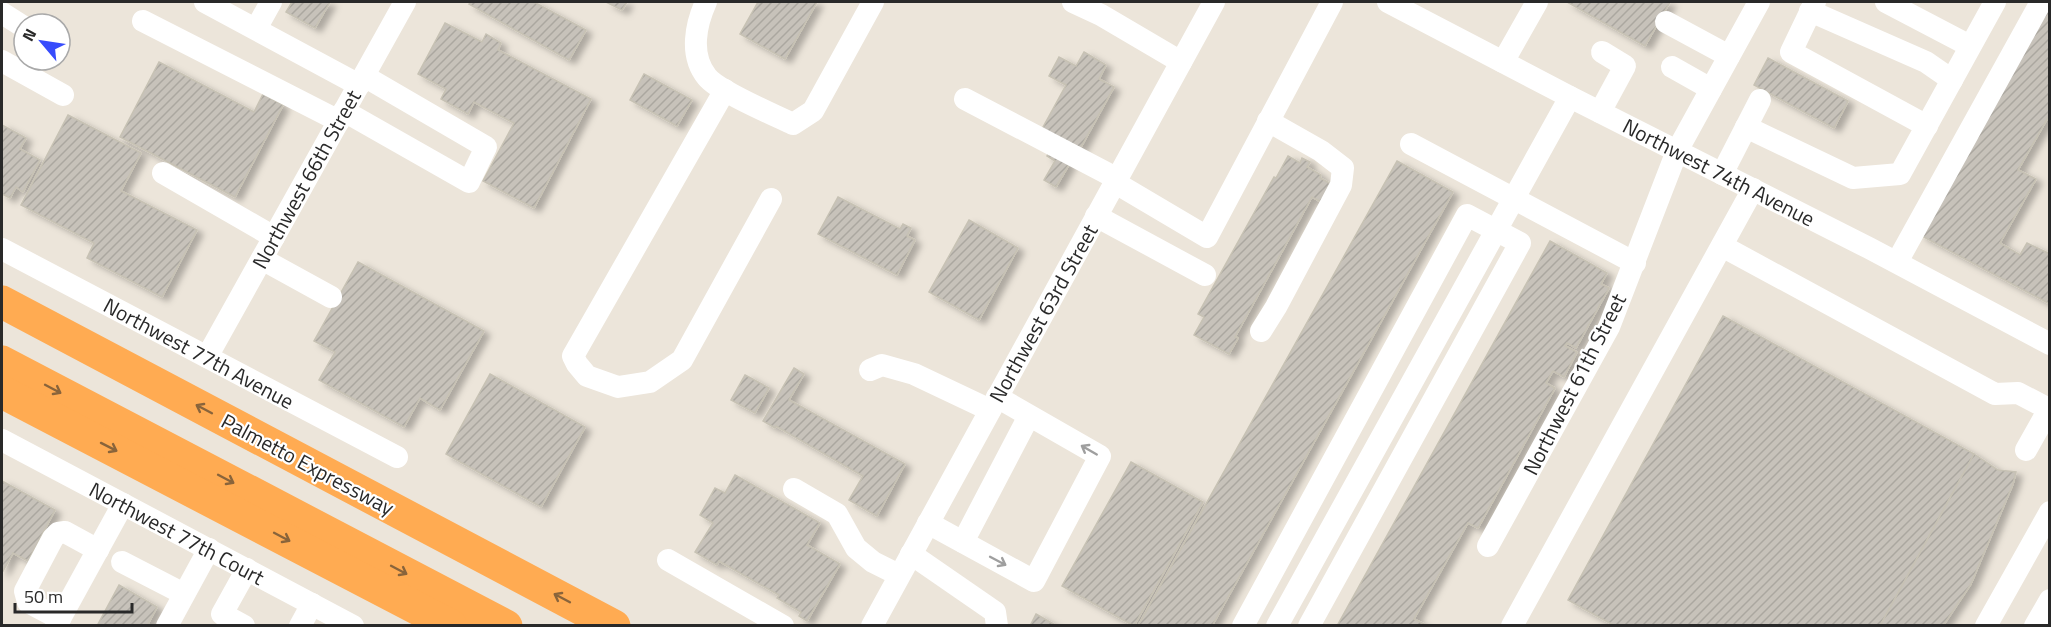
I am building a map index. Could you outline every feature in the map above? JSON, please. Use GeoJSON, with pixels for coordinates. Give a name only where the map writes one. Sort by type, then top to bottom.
{"type":"FeatureCollection","features":[{"type":"Feature","properties":{"kind":"highway","name":"Palmetto Expressway"},"geometry":{"type":"LineString","coordinates":[[2,302],[614,626]]}},
{"type":"Feature","properties":{"kind":"highway"},"geometry":{"type":"LineString","coordinates":[[2,324],[569,626]]}},
{"type":"Feature","properties":{"kind":"highway"},"geometry":{"type":"LineString","coordinates":[[2,362],[506,626]]}},
{"type":"Feature","properties":{"kind":"highway"},"geometry":{"type":"LineString","coordinates":[[2,392],[451,626]]}},
{"type":"Feature","properties":{"kind":"street"},"geometry":{"type":"LineString","coordinates":[[143,21],[342,116],[469,182],[486,147],[205,2]]}},
{"type":"Feature","properties":{"kind":"street"},"geometry":{"type":"LineString","coordinates":[[256,29],[271,2]]}},
{"type":"Feature","properties":{"kind":"street","name":"Northwest 66th Street"},"geometry":{"type":"LineString","coordinates":[[207,357],[405,2]]}},
{"type":"Feature","properties":{"kind":"street"},"geometry":{"type":"LineString","coordinates":[[706,2],[698,20],[696,39],[698,60],[707,78],[725,90],[793,124],[813,111],[873,2]]}},
{"type":"Feature","properties":{"kind":"street"},"geometry":{"type":"LineString","coordinates":[[1073,2],[1101,15],[1181,62]]}},
{"type":"Feature","properties":{"kind":"street","name":"Northwest 63rd Street"},"geometry":{"type":"LineString","coordinates":[[872,626],[1214,2]]}},
{"type":"Feature","properties":{"kind":"street"},"geometry":{"type":"LineString","coordinates":[[965,99],[1115,180],[1207,237],[1332,2]]}},
{"type":"Feature","properties":{"kind":"street","name":"Northwest 74th Avenue"},"geometry":{"type":"LineString","coordinates":[[1388,2],[1570,97],[1897,262],[2049,344]]}},
{"type":"Feature","properties":{"kind":"street"},"geometry":{"type":"LineString","coordinates":[[1503,62],[1537,2]]}},
{"type":"Feature","properties":{"kind":"street","name":"Northwest 61th Street"},"geometry":{"type":"LineString","coordinates":[[1488,546],[1609,327],[1677,151],[1758,2]]}},
{"type":"Feature","properties":{"kind":"street"},"geometry":{"type":"LineString","coordinates":[[1886,2],[1970,46]]}},
{"type":"Feature","properties":{"kind":"street"},"geometry":{"type":"LineString","coordinates":[[1746,127],[1853,177],[1900,174],[1994,2]]}},
{"type":"Feature","properties":{"kind":"street"},"geometry":{"type":"LineString","coordinates":[[1897,262],[2041,2]]}},
{"type":"Feature","properties":{"kind":"street"},"geometry":{"type":"LineString","coordinates":[[1927,126],[1791,52],[1813,6],[1926,62],[1952,80]]}},
{"type":"Feature","properties":{"kind":"street"},"geometry":{"type":"LineString","coordinates":[[1666,22],[1729,56]]}},
{"type":"Feature","properties":{"kind":"street"},"geometry":{"type":"LineString","coordinates":[[1600,112],[1625,66],[1602,52]]}},
{"type":"Feature","properties":{"kind":"street"},"geometry":{"type":"LineString","coordinates":[[2,62],[63,95]]}},
{"type":"Feature","properties":{"kind":"street"},"geometry":{"type":"LineString","coordinates":[[1672,67],[1711,89]]}},
{"type":"Feature","properties":{"kind":"street"},"geometry":{"type":"LineString","coordinates":[[725,90],[573,356],[587,376],[618,387],[650,382],[682,360],[771,199]]}},
{"type":"Feature","properties":{"kind":"street"},"geometry":{"type":"LineString","coordinates":[[1283,615],[1570,97]]}},
{"type":"Feature","properties":{"kind":"street"},"geometry":{"type":"LineString","coordinates":[[1722,174],[1760,100]]}},
{"type":"Feature","properties":{"kind":"street"},"geometry":{"type":"LineString","coordinates":[[1261,331],[1341,185],[1343,175],[1343,168],[1321,151],[1268,121]]}},
{"type":"Feature","properties":{"kind":"street"},"geometry":{"type":"LineString","coordinates":[[1411,144],[1635,263]]}},
{"type":"Feature","properties":{"kind":"street"},"geometry":{"type":"LineString","coordinates":[[162,173],[274,237]]}},
{"type":"Feature","properties":{"kind":"street"},"geometry":{"type":"LineString","coordinates":[[1512,626],[1753,189]]}},
{"type":"Feature","properties":{"kind":"street"},"geometry":{"type":"LineString","coordinates":[[1243,626],[1343,441],[1372,389],[1412,314],[1467,215],[1520,243],[1311,622],[1283,615],[1256,602]]}},
{"type":"Feature","properties":{"kind":"street"},"geometry":{"type":"LineString","coordinates":[[1096,216],[1205,275]]}},
{"type":"Feature","properties":{"kind":"street"},"geometry":{"type":"LineString","coordinates":[[1722,246],[1995,394],[2018,393],[2049,408],[2026,450]]}},
{"type":"Feature","properties":{"kind":"street","name":"Northwest 77th Avenue"},"geometry":{"type":"LineString","coordinates":[[2,249],[397,457]]}},
{"type":"Feature","properties":{"kind":"street"},"geometry":{"type":"LineString","coordinates":[[1447,250],[1474,270],[1490,296]]}},
{"type":"Feature","properties":{"kind":"street"},"geometry":{"type":"LineString","coordinates":[[262,259],[331,297]]}},
{"type":"Feature","properties":{"kind":"street"},"geometry":{"type":"LineString","coordinates":[[1474,270],[1503,274]]}},
{"type":"Feature","properties":{"kind":"street"},"geometry":{"type":"LineString","coordinates":[[1412,314],[1466,339]]}},
{"type":"Feature","properties":{"kind":"street"},"geometry":{"type":"LineString","coordinates":[[870,370],[882,365],[914,374],[1029,416],[1100,456],[1034,581],[928,523]]}},
{"type":"Feature","properties":{"kind":"street"},"geometry":{"type":"LineString","coordinates":[[1415,376],[1439,390]]}},
{"type":"Feature","properties":{"kind":"street"},"geometry":{"type":"LineString","coordinates":[[1372,389],[1400,404]]}},
{"type":"Feature","properties":{"kind":"street"},"geometry":{"type":"LineString","coordinates":[[963,542],[1029,416]]}},
{"type":"Feature","properties":{"kind":"street","name":"Northwest 77th Court"},"geometry":{"type":"LineString","coordinates":[[2,441],[247,569],[345,624]]}},
{"type":"Feature","properties":{"kind":"street"},"geometry":{"type":"LineString","coordinates":[[1343,441],[1402,457]]}},
{"type":"Feature","properties":{"kind":"street"},"geometry":{"type":"LineString","coordinates":[[1321,482],[1365,525]]}},
{"type":"Feature","properties":{"kind":"street"},"geometry":{"type":"LineString","coordinates":[[794,489],[837,514],[856,548],[873,562],[899,575]]}},
{"type":"Feature","properties":{"kind":"street"},"geometry":{"type":"LineString","coordinates":[[1308,507],[1377,503]]}},
{"type":"Feature","properties":{"kind":"street"},"geometry":{"type":"LineString","coordinates":[[98,550],[65,532],[58,533],[53,538],[25,591],[28,602],[58,622],[98,550],[123,504]]}},
{"type":"Feature","properties":{"kind":"street"},"geometry":{"type":"LineString","coordinates":[[1986,626],[2049,512]]}},
{"type":"Feature","properties":{"kind":"street"},"geometry":{"type":"LineString","coordinates":[[1290,539],[1347,556]]}},
{"type":"Feature","properties":{"kind":"street"},"geometry":{"type":"LineString","coordinates":[[167,626],[209,549]]}},
{"type":"Feature","properties":{"kind":"street"},"geometry":{"type":"LineString","coordinates":[[911,554],[995,612],[998,626]]}},
{"type":"Feature","properties":{"kind":"street"},"geometry":{"type":"LineString","coordinates":[[668,560],[783,626]]}},
{"type":"Feature","properties":{"kind":"street"},"geometry":{"type":"LineString","coordinates":[[123,562],[184,594]]}},
{"type":"Feature","properties":{"kind":"street"},"geometry":{"type":"LineString","coordinates":[[244,626],[219,620],[247,569]]}},
{"type":"Feature","properties":{"kind":"street"},"geometry":{"type":"LineString","coordinates":[[1274,569],[1330,587]]}},
{"type":"Feature","properties":{"kind":"street"},"geometry":{"type":"LineString","coordinates":[[2035,626],[2049,600]]}},
{"type":"Feature","properties":{"kind":"street"},"geometry":{"type":"LineString","coordinates":[[300,626],[312,604]]}},
{"type":"Feature","properties":{"kind":"building"},"geometry":{"type":"Polygon","coordinates":[[[292,2],[330,2],[315,28],[286,12],[292,2]]]}},
{"type":"Feature","properties":{"kind":"building"},"geometry":{"type":"Polygon","coordinates":[[[471,2],[534,2],[586,30],[569,60],[469,4],[471,2]]]}},
{"type":"Feature","properties":{"kind":"building"},"geometry":{"type":"Polygon","coordinates":[[[606,2],[627,2],[622,10],[606,2]]]}},
{"type":"Feature","properties":{"kind":"building"},"geometry":{"type":"Polygon","coordinates":[[[758,2],[817,2],[785,59],[740,34],[758,2]]]}},
{"type":"Feature","properties":{"kind":"building"},"geometry":{"type":"Polygon","coordinates":[[[1567,2],[1670,2],[1645,46],[1567,2]]]}},
{"type":"Feature","properties":{"kind":"building"},"geometry":{"type":"Polygon","coordinates":[[[2050,3],[2050,114],[2018,170],[2036,179],[2000,243],[2020,255],[2027,243],[2050,254],[2050,304],[1920,235],[2050,3]]]}},
{"type":"Feature","properties":{"kind":"building"},"geometry":{"type":"Polygon","coordinates":[[[445,23],[482,42],[486,34],[501,43],[498,50],[591,99],[534,208],[483,181],[514,123],[474,102],[468,114],[441,99],[446,89],[418,74],[445,23]]]}},
{"type":"Feature","properties":{"kind":"building"},"geometry":{"type":"Polygon","coordinates":[[[1084,52],[1106,65],[1099,79],[1114,87],[1080,149],[1042,129],[1066,85],[1049,76],[1059,57],[1076,66],[1084,52]]]}},
{"type":"Feature","properties":{"kind":"building"},"geometry":{"type":"Polygon","coordinates":[[[1768,58],[1848,101],[1834,128],[1754,85],[1768,58]]]}},
{"type":"Feature","properties":{"kind":"building"},"geometry":{"type":"Polygon","coordinates":[[[159,62],[254,112],[263,94],[283,105],[235,197],[120,137],[159,62]]]}},
{"type":"Feature","properties":{"kind":"building"},"geometry":{"type":"Polygon","coordinates":[[[644,74],[692,100],[677,126],[630,100],[644,74]]]}},
{"type":"Feature","properties":{"kind":"building"},"geometry":{"type":"Polygon","coordinates":[[[68,115],[141,153],[121,191],[197,230],[162,297],[87,258],[94,243],[21,205],[68,115]]]}},
{"type":"Feature","properties":{"kind":"building"},"geometry":{"type":"Polygon","coordinates":[[[2,125],[26,138],[20,149],[40,160],[23,192],[16,187],[10,198],[2,194],[2,125]]]}},
{"type":"Feature","properties":{"kind":"building"},"geometry":{"type":"Polygon","coordinates":[[[1049,152],[1070,163],[1056,187],[1044,180],[1055,161],[1047,156],[1049,152]]]}},
{"type":"Feature","properties":{"kind":"building"},"geometry":{"type":"Polygon","coordinates":[[[1288,156],[1300,163],[1302,158],[1310,162],[1307,167],[1331,184],[1321,202],[1312,197],[1235,337],[1238,338],[1229,354],[1194,335],[1204,317],[1198,314],[1288,156]]]}},
{"type":"Feature","properties":{"kind":"building"},"geometry":{"type":"Polygon","coordinates":[[[1397,161],[1453,192],[1212,626],[1138,626],[1397,161]]]}},
{"type":"Feature","properties":{"kind":"building"},"geometry":{"type":"Polygon","coordinates":[[[838,197],[900,229],[903,224],[911,228],[907,236],[915,240],[897,275],[818,234],[838,197]]]}},
{"type":"Feature","properties":{"kind":"building"},"geometry":{"type":"Polygon","coordinates":[[[969,220],[1018,248],[979,320],[929,292],[969,220]]]}},
{"type":"Feature","properties":{"kind":"building"},"geometry":{"type":"Polygon","coordinates":[[[1550,241],[1607,273],[1601,284],[1609,288],[1576,348],[1567,343],[1565,346],[1577,352],[1564,377],[1553,371],[1546,383],[1555,388],[1478,528],[1468,523],[1414,619],[1424,624],[1423,626],[1337,626],[1550,241]]]}},
{"type":"Feature","properties":{"kind":"building"},"geometry":{"type":"Polygon","coordinates":[[[358,262],[484,331],[440,410],[420,398],[404,427],[319,380],[335,352],[314,341],[358,262]]]}},
{"type":"Feature","properties":{"kind":"building"},"geometry":{"type":"Polygon","coordinates":[[[1723,316],[1974,454],[1880,626],[1615,626],[1568,600],[1723,316]]]}},
{"type":"Feature","properties":{"kind":"building"},"geometry":{"type":"Polygon","coordinates":[[[794,368],[804,374],[789,400],[905,464],[877,516],[849,500],[863,476],[776,426],[775,428],[763,421],[794,368]]]}},
{"type":"Feature","properties":{"kind":"building"},"geometry":{"type":"Polygon","coordinates":[[[490,374],[585,427],[541,507],[446,454],[490,374]]]}},
{"type":"Feature","properties":{"kind":"building"},"geometry":{"type":"Polygon","coordinates":[[[745,375],[769,388],[755,413],[731,400],[745,375]]]}},
{"type":"Feature","properties":{"kind":"building"},"geometry":{"type":"Polygon","coordinates":[[[1974,454],[1998,470],[2016,472],[1971,584],[1943,626],[1880,626],[1974,454]]]}},
{"type":"Feature","properties":{"kind":"building"},"geometry":{"type":"Polygon","coordinates":[[[1131,462],[1203,502],[1134,626],[1062,586],[1131,462]]]}},
{"type":"Feature","properties":{"kind":"building"},"geometry":{"type":"Polygon","coordinates":[[[735,475],[820,523],[807,545],[840,564],[807,621],[799,616],[801,612],[777,598],[779,595],[719,561],[717,565],[695,552],[713,523],[700,515],[715,488],[725,493],[735,475]]]}},
{"type":"Feature","properties":{"kind":"building"},"geometry":{"type":"Polygon","coordinates":[[[2,481],[55,510],[28,561],[13,553],[2,573],[2,481]]]}},
{"type":"Feature","properties":{"kind":"building"},"geometry":{"type":"Polygon","coordinates":[[[119,585],[157,607],[147,626],[97,626],[119,585]]]}},
{"type":"Feature","properties":{"kind":"building"},"geometry":{"type":"Polygon","coordinates":[[[1036,614],[1057,626],[1030,626],[1036,614]]]}}]}
